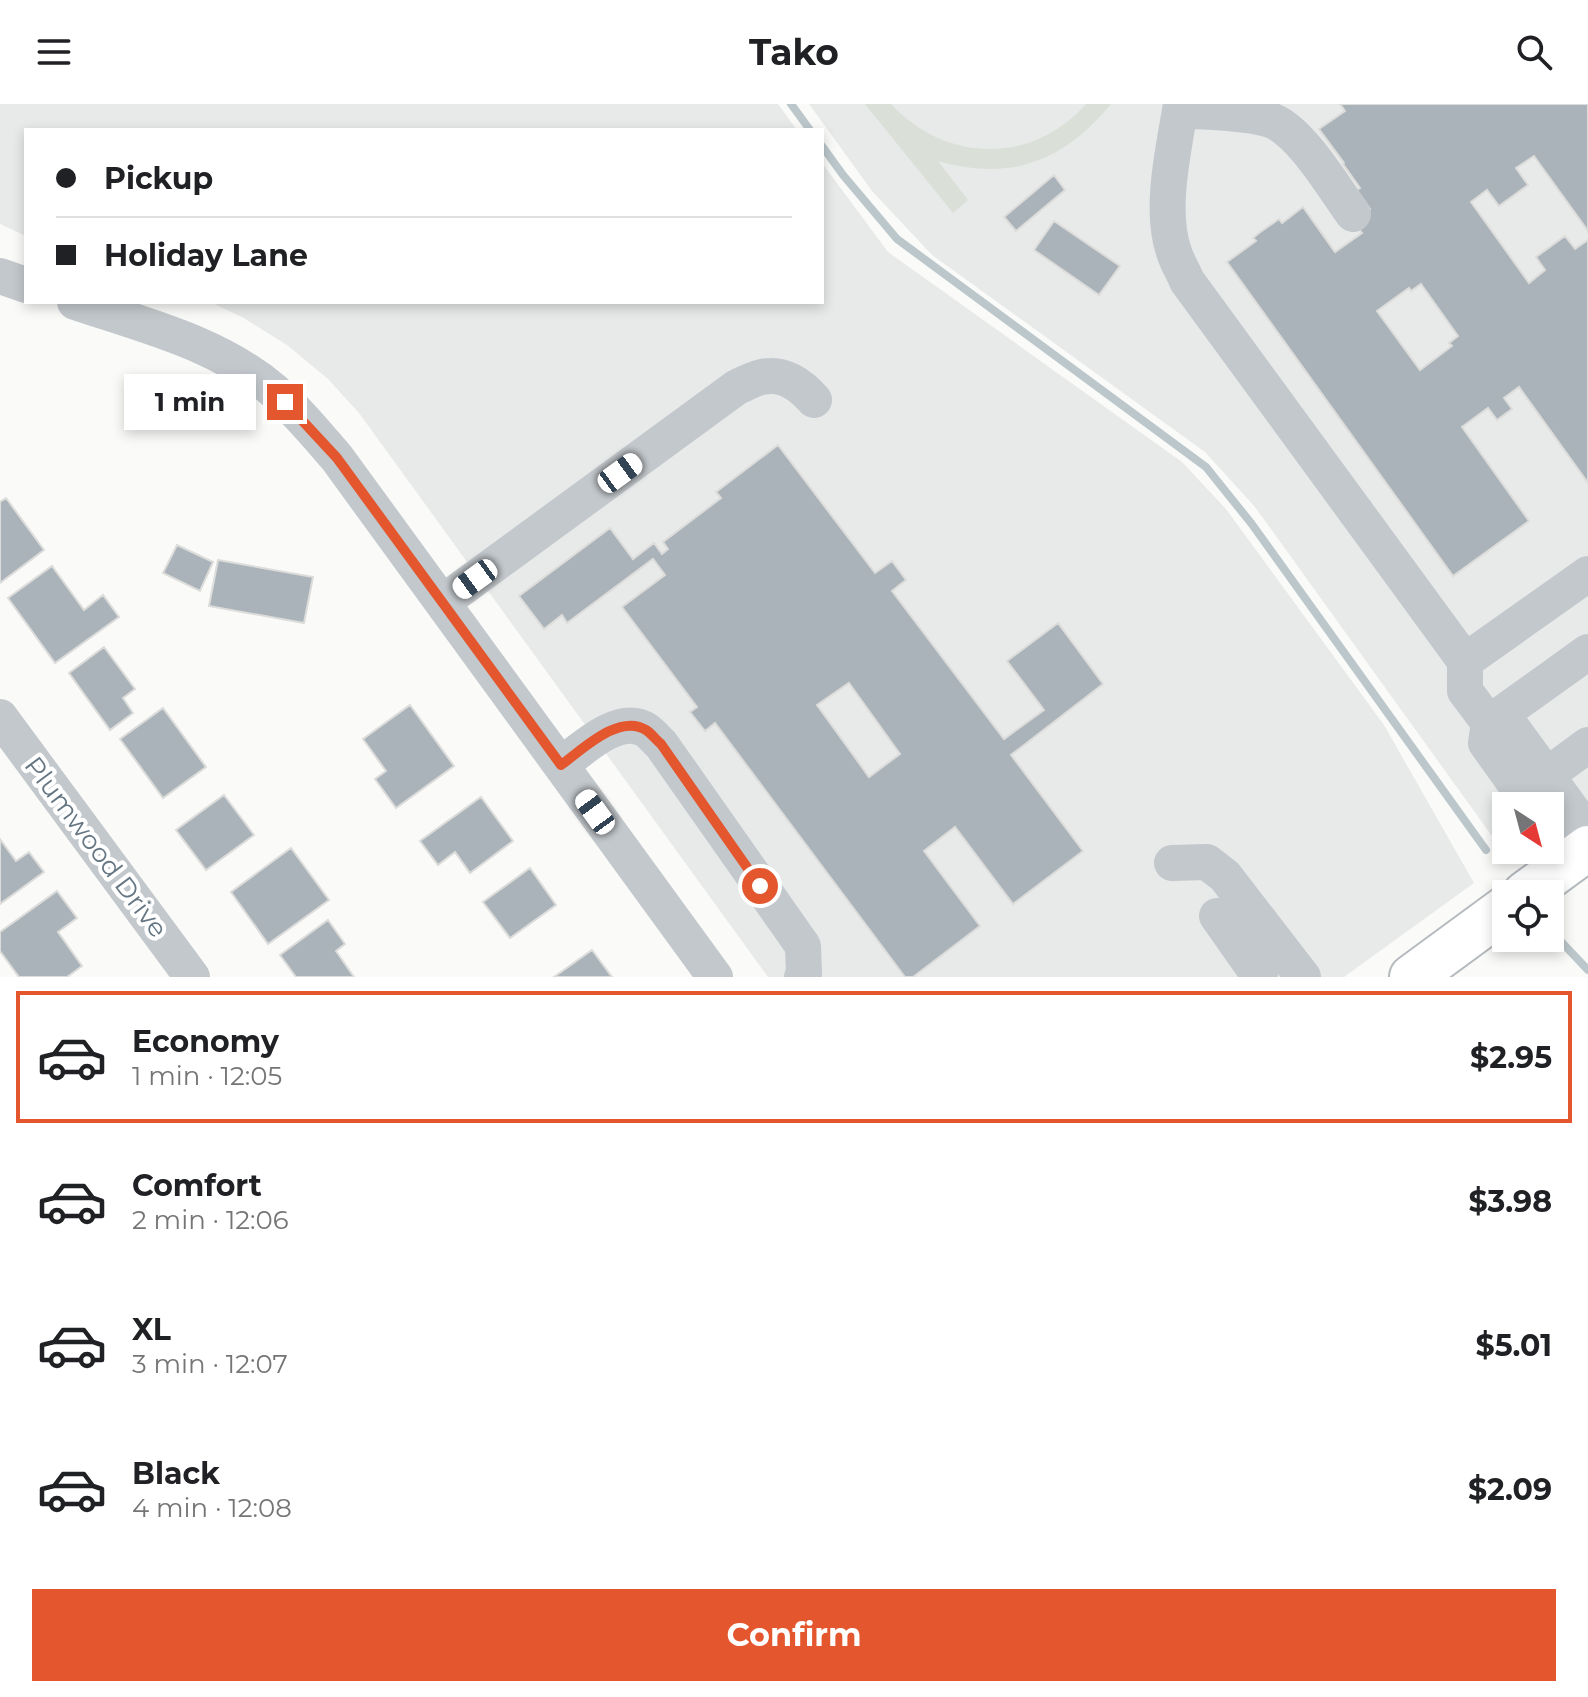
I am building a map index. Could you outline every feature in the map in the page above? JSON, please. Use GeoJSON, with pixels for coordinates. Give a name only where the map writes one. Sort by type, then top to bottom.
{"type":"FeatureCollection","features":[{"type":"Feature","properties":{"kind":"main road"},"geometry":{"type":"LineString","coordinates":[[1538,880],[1574,843]]}},
{"type":"Feature","properties":{"kind":"main road"},"geometry":{"type":"LineString","coordinates":[[1412,977],[1492,918]]}},
{"type":"Feature","properties":{"kind":"street"},"geometry":{"type":"LineString","coordinates":[[1353,214],[1289,131],[1272,121],[1181,107],[1169,186],[1168,224],[1174,251],[1187,281],[1465,661],[1465,691],[1489,723],[1510,725],[1539,790],[1574,843]]}},
{"type":"Feature","properties":{"kind":"street"},"geometry":{"type":"LineString","coordinates":[[0,276],[24,284]]}},
{"type":"Feature","properties":{"kind":"street"},"geometry":{"type":"LineString","coordinates":[[81,304],[223,356],[272,389],[337,458],[715,977]]}},
{"type":"Feature","properties":{"kind":"street"},"geometry":{"type":"LineString","coordinates":[[443,602],[737,387],[762,376],[784,378],[804,389],[814,400]]}},
{"type":"Feature","properties":{"kind":"street"},"geometry":{"type":"LineString","coordinates":[[1465,661],[1588,574]]}},
{"type":"Feature","properties":{"kind":"street"},"geometry":{"type":"LineString","coordinates":[[1489,723],[1588,652]]}},
{"type":"Feature","properties":{"kind":"street","name":"Plumwood Drive"},"geometry":{"type":"LineString","coordinates":[[0,717],[192,977]]}},
{"type":"Feature","properties":{"kind":"street"},"geometry":{"type":"LineString","coordinates":[[561,765],[605,732],[624,725],[644,728],[661,744],[803,946],[802,977]]}},
{"type":"Feature","properties":{"kind":"street"},"geometry":{"type":"LineString","coordinates":[[1539,790],[1588,745]]}},
{"type":"Feature","properties":{"kind":"street"},"geometry":{"type":"LineString","coordinates":[[1172,863],[1207,862],[1225,876],[1303,977]]}},
{"type":"Feature","properties":{"kind":"street"},"geometry":{"type":"LineString","coordinates":[[1217,916],[1260,977]]}},
{"type":"Feature","properties":{"kind":"shaded area"},"geometry":{"type":"Polygon","coordinates":[[[0,104],[778,104],[796,128],[24,128],[24,235],[0,224],[0,104]]]}},
{"type":"Feature","properties":{"kind":"shaded area"},"geometry":{"type":"Polygon","coordinates":[[[809,104],[1588,104],[1588,805],[1564,822],[1564,792],[1492,792],[1492,836],[1255,507],[1205,452],[932,255],[872,191],[809,104]]]}},
{"type":"Feature","properties":{"kind":"shaded area"},"geometry":{"type":"Polygon","coordinates":[[[865,104],[891,104],[913,123],[937,137],[962,146],[989,149],[1015,146],[1041,138],[1065,124],[1086,104],[1111,104],[1074,140],[1034,162],[989,169],[938,161],[968,200],[953,213],[865,104]]]}},
{"type":"Feature","properties":{"kind":"shaded area"},"geometry":{"type":"Polygon","coordinates":[[[824,166],[888,252],[1182,462],[1226,509],[1384,725],[1474,883],[1344,977],[768,977],[359,413],[328,379],[287,345],[214,304],[824,304],[824,166]]]}},
{"type":"Feature","properties":{"kind":"building"},"geometry":{"type":"Polygon","coordinates":[[[1340,104],[1588,104],[1588,231],[1534,156],[1516,168],[1528,185],[1499,206],[1487,190],[1471,202],[1529,283],[1545,270],[1536,257],[1565,236],[1575,249],[1588,240],[1588,483],[1519,387],[1504,398],[1512,409],[1497,420],[1488,408],[1462,427],[1529,521],[1453,576],[1227,262],[1256,241],[1253,238],[1259,233],[1279,219],[1282,223],[1303,207],[1335,252],[1362,233],[1353,221],[1370,209],[1357,190],[1360,188],[1319,129],[1345,111],[1340,104]],[[1421,284],[1411,291],[1409,288],[1377,311],[1420,370],[1452,346],[1449,343],[1458,336],[1421,284]]]}},
{"type":"Feature","properties":{"kind":"building"},"geometry":{"type":"Polygon","coordinates":[[[1054,175],[1065,190],[1016,231],[1004,217],[1054,175]]]}},
{"type":"Feature","properties":{"kind":"building"},"geometry":{"type":"Polygon","coordinates":[[[1054,221],[1120,266],[1099,295],[1034,250],[1054,221]]]}},
{"type":"Feature","properties":{"kind":"building"},"geometry":{"type":"Polygon","coordinates":[[[778,445],[875,573],[892,561],[906,580],[892,591],[1004,739],[1044,710],[1007,661],[1058,623],[1103,684],[1011,755],[1083,851],[1013,904],[955,827],[924,851],[980,926],[913,977],[905,977],[715,723],[705,731],[690,712],[697,707],[622,607],[665,575],[653,559],[567,623],[562,615],[544,629],[519,596],[610,528],[633,559],[654,543],[662,554],[668,549],[663,542],[721,498],[716,492],[778,445]],[[849,683],[817,705],[869,777],[900,754],[849,683]]]}},
{"type":"Feature","properties":{"kind":"building"},"geometry":{"type":"Polygon","coordinates":[[[6,498],[44,550],[0,583],[0,502],[6,498]]]}},
{"type":"Feature","properties":{"kind":"building"},"geometry":{"type":"Polygon","coordinates":[[[177,545],[213,562],[200,591],[163,573],[177,545]]]}},
{"type":"Feature","properties":{"kind":"building"},"geometry":{"type":"Polygon","coordinates":[[[218,560],[313,577],[304,623],[209,606],[218,560]]]}},
{"type":"Feature","properties":{"kind":"building"},"geometry":{"type":"Polygon","coordinates":[[[52,566],[84,610],[103,595],[119,617],[55,663],[8,598],[52,566]]]}},
{"type":"Feature","properties":{"kind":"building"},"geometry":{"type":"Polygon","coordinates":[[[104,647],[135,689],[123,698],[133,713],[110,730],[69,673],[104,647]]]}},
{"type":"Feature","properties":{"kind":"building"},"geometry":{"type":"Polygon","coordinates":[[[410,705],[454,766],[396,808],[375,779],[386,771],[363,739],[410,705]]]}},
{"type":"Feature","properties":{"kind":"building"},"geometry":{"type":"Polygon","coordinates":[[[163,708],[206,767],[163,798],[120,739],[163,708]]]}},
{"type":"Feature","properties":{"kind":"building"},"geometry":{"type":"Polygon","coordinates":[[[224,795],[254,835],[206,870],[176,830],[224,795]]]}},
{"type":"Feature","properties":{"kind":"building"},"geometry":{"type":"Polygon","coordinates":[[[481,797],[513,841],[470,873],[455,852],[438,865],[420,841],[481,797]]]}},
{"type":"Feature","properties":{"kind":"building"},"geometry":{"type":"Polygon","coordinates":[[[0,839],[16,861],[29,852],[44,872],[0,904],[0,839]]]}},
{"type":"Feature","properties":{"kind":"building"},"geometry":{"type":"Polygon","coordinates":[[[291,848],[329,900],[268,944],[231,892],[291,848]]]}},
{"type":"Feature","properties":{"kind":"building"},"geometry":{"type":"Polygon","coordinates":[[[530,868],[556,905],[510,938],[483,902],[530,868]]]}},
{"type":"Feature","properties":{"kind":"building"},"geometry":{"type":"Polygon","coordinates":[[[57,891],[77,918],[58,932],[82,966],[67,977],[19,977],[0,951],[0,932],[57,891]]]}},
{"type":"Feature","properties":{"kind":"building"},"geometry":{"type":"Polygon","coordinates":[[[328,920],[345,944],[336,951],[354,977],[296,977],[280,955],[328,920]]]}},
{"type":"Feature","properties":{"kind":"building"},"geometry":{"type":"Polygon","coordinates":[[[592,950],[612,977],[554,977],[592,950]]]}},
{"type":"Feature","properties":{"kind":"waterway"},"geometry":{"type":"LineString","coordinates":[[791,104],[809,128]]}},
{"type":"Feature","properties":{"kind":"waterway"},"geometry":{"type":"LineString","coordinates":[[824,149],[897,239],[1206,467],[1251,523],[1486,850]]}},
{"type":"Feature","properties":{"kind":"waterway"},"geometry":{"type":"LineString","coordinates":[[1564,945],[1588,970]]}},
{"type":"Feature","properties":{"kind":"route"},"geometry":{"type":"LineString","coordinates":[[285,402],[337,458],[561,765],[605,732],[624,725],[644,728],[661,744],[760,886]]}}]}
